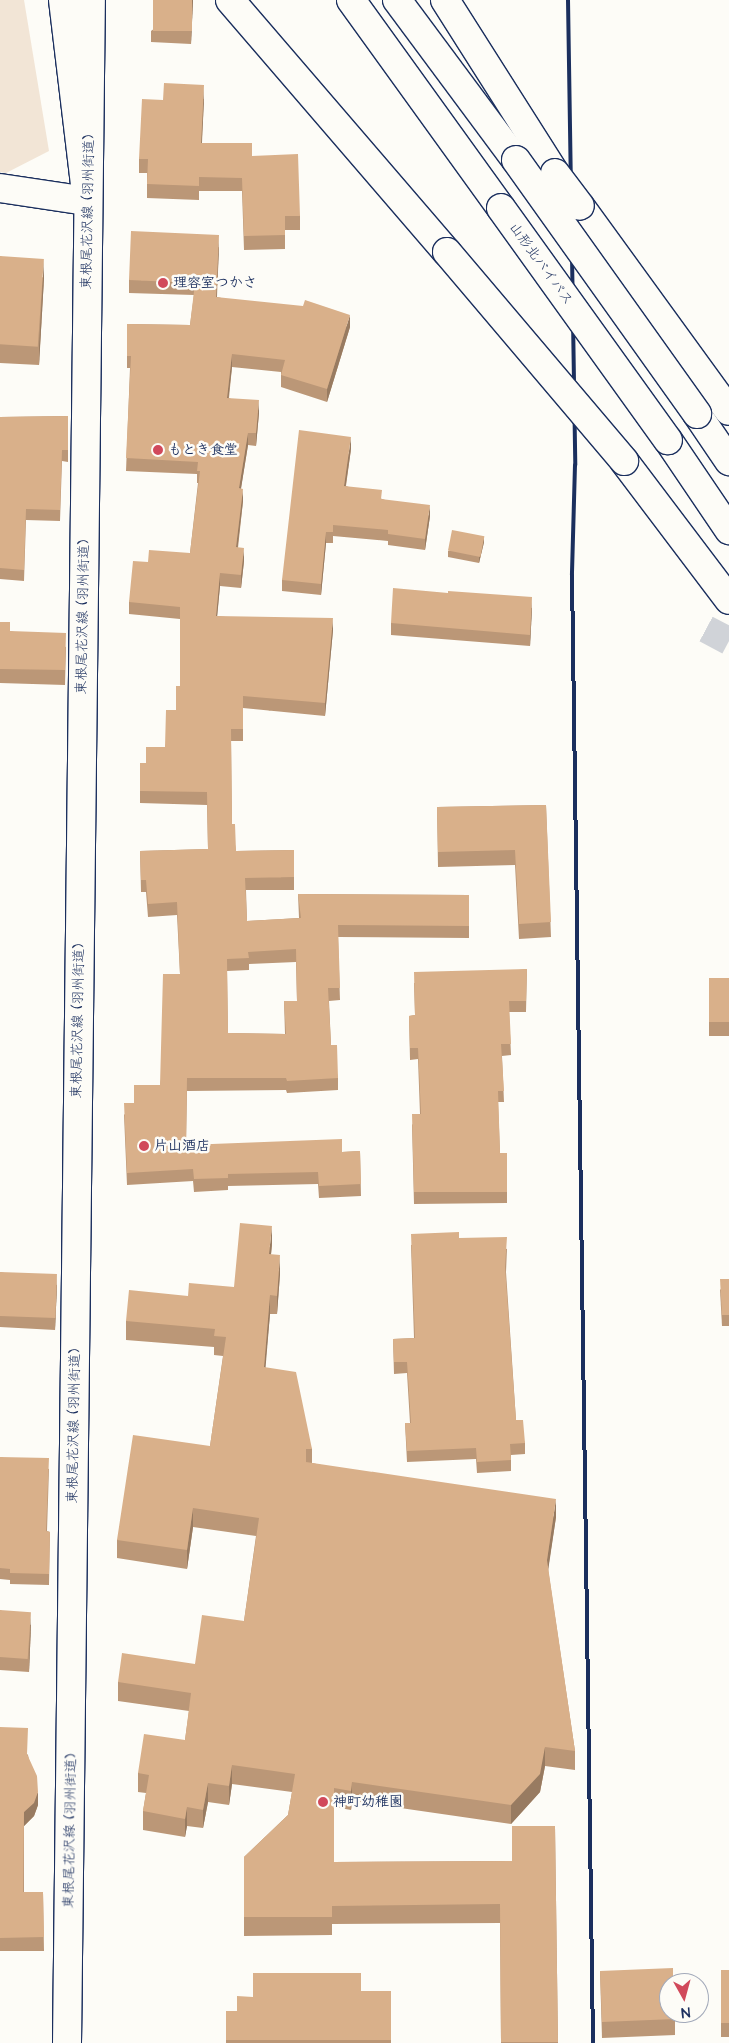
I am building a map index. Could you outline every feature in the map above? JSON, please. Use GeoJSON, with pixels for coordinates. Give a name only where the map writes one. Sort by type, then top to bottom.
{"type":"FeatureCollection","features":[{"type":"Feature","properties":{"kind":"main road"},"geometry":{"type":"LineString","coordinates":[[0,188],[87,201],[63,0]]}},
{"type":"Feature","properties":{"kind":"main road","name":"東根尾花沢線 (羽州街道)"},"geometry":{"type":"LineString","coordinates":[[68,2043],[87,201],[91,0]]}},
{"type":"Feature","properties":{"kind":"main road"},"geometry":{"type":"LineString","coordinates":[[230,0],[624,461],[729,600]]}},
{"type":"Feature","properties":{"kind":"main road","name":"山形北バイパス"},"geometry":{"type":"LineString","coordinates":[[351,0],[668,440],[729,530]]}},
{"type":"Feature","properties":{"kind":"main road"},"geometry":{"type":"LineString","coordinates":[[397,0],[516,160],[729,460]]}},
{"type":"Feature","properties":{"kind":"main road"},"geometry":{"type":"LineString","coordinates":[[446,0],[555,172],[729,412]]}},
{"type":"Feature","properties":{"kind":"shaded area"},"geometry":{"type":"Polygon","coordinates":[[[0,0],[24,0],[49,151],[6,173],[0,172],[0,0]]]}},
{"type":"Feature","properties":{"kind":"building"},"geometry":{"type":"Polygon","coordinates":[[[153,0],[192,0],[192,31],[153,31],[153,0]]]}},
{"type":"Feature","properties":{"kind":"building"},"geometry":{"type":"Polygon","coordinates":[[[164,83],[204,85],[201,143],[252,143],[252,156],[298,154],[300,216],[285,216],[285,235],[244,236],[242,178],[199,177],[199,186],[147,184],[148,159],[139,159],[142,99],[163,100],[164,83]]]}},
{"type":"Feature","properties":{"kind":"building"},"geometry":{"type":"Polygon","coordinates":[[[131,231],[219,235],[216,297],[303,306],[305,300],[350,315],[327,389],[281,375],[285,360],[232,354],[227,398],[259,400],[256,433],[248,433],[239,488],[243,489],[236,547],[244,548],[241,575],[220,573],[216,616],[333,618],[325,703],[243,696],[243,729],[231,729],[232,824],[235,824],[236,851],[294,850],[294,877],[245,878],[247,921],[301,918],[298,894],[469,895],[469,926],[338,925],[340,988],[328,988],[331,1045],[337,1045],[338,1078],[287,1081],[286,1078],[187,1078],[186,1145],[342,1139],[342,1152],[360,1151],[361,1184],[319,1186],[318,1172],[228,1174],[228,1178],[194,1179],[193,1169],[127,1173],[124,1103],[134,1103],[134,1085],[160,1085],[163,974],[180,974],[177,902],[148,904],[146,880],[141,880],[140,851],[208,849],[207,792],[140,791],[140,763],[146,763],[146,747],[165,747],[166,710],[176,710],[176,686],[180,686],[180,607],[129,602],[133,561],[148,562],[149,550],[190,553],[200,471],[197,471],[198,462],[126,458],[131,356],[127,356],[127,324],[190,325],[195,283],[129,280],[131,231]],[[296,949],[248,952],[249,958],[227,959],[228,1033],[286,1034],[284,1001],[297,1001],[296,949]]]}},
{"type":"Feature","properties":{"kind":"building"},"geometry":{"type":"Polygon","coordinates":[[[0,256],[44,259],[38,347],[0,344],[0,256]]]}},
{"type":"Feature","properties":{"kind":"building"},"geometry":{"type":"Polygon","coordinates":[[[68,416],[68,450],[62,450],[60,510],[26,509],[24,570],[0,568],[0,417],[68,416]]]}},
{"type":"Feature","properties":{"kind":"building"},"geometry":{"type":"Polygon","coordinates":[[[299,430],[351,437],[344,486],[382,490],[381,499],[430,505],[425,539],[388,534],[388,530],[333,525],[333,532],[326,532],[321,584],[282,580],[299,430]]]}},
{"type":"Feature","properties":{"kind":"building"},"geometry":{"type":"Polygon","coordinates":[[[452,530],[484,536],[480,557],[448,551],[452,530]]]}},
{"type":"Feature","properties":{"kind":"building"},"geometry":{"type":"Polygon","coordinates":[[[393,588],[532,597],[530,635],[391,623],[393,588]]]}},
{"type":"Feature","properties":{"kind":"building"},"geometry":{"type":"Polygon","coordinates":[[[0,622],[10,622],[10,631],[66,633],[65,670],[0,669],[0,622]]]}},
{"type":"Feature","properties":{"kind":"building"},"geometry":{"type":"Polygon","coordinates":[[[546,805],[551,922],[519,924],[515,850],[438,852],[437,807],[546,805]]]}},
{"type":"Feature","properties":{"kind":"building"},"geometry":{"type":"Polygon","coordinates":[[[527,969],[526,1001],[509,1001],[511,1044],[501,1044],[504,1091],[498,1091],[500,1153],[507,1153],[507,1192],[414,1192],[412,1114],[421,1114],[418,1048],[410,1048],[409,1016],[415,1015],[414,972],[527,969]]]}},
{"type":"Feature","properties":{"kind":"building"},"geometry":{"type":"Polygon","coordinates":[[[709,978],[729,978],[729,1022],[709,1022],[709,978]]]}},
{"type":"Feature","properties":{"kind":"building"},"geometry":{"type":"Polygon","coordinates":[[[240,1223],[272,1226],[269,1254],[280,1255],[277,1296],[270,1295],[264,1367],[296,1372],[312,1449],[306,1449],[306,1462],[556,1499],[547,1560],[575,1751],[545,1747],[540,1774],[511,1805],[352,1782],[351,1791],[334,1788],[334,1862],[512,1861],[512,1826],[555,1826],[558,2042],[501,2042],[500,1904],[332,1906],[332,1917],[244,1917],[244,1857],[288,1815],[295,1774],[232,1765],[229,1786],[208,1783],[203,1810],[187,1807],[185,1819],[143,1811],[149,1775],[138,1773],[144,1734],[185,1740],[191,1693],[118,1682],[122,1653],[195,1664],[202,1615],[244,1621],[259,1518],[193,1508],[187,1550],[117,1540],[133,1435],[210,1446],[226,1337],[214,1336],[215,1329],[126,1321],[129,1290],[188,1296],[189,1283],[234,1287],[240,1223]]]}},
{"type":"Feature","properties":{"kind":"building"},"geometry":{"type":"Polygon","coordinates":[[[459,1232],[459,1238],[507,1237],[505,1267],[516,1420],[523,1420],[525,1443],[510,1444],[511,1460],[477,1462],[476,1448],[407,1451],[405,1423],[411,1423],[407,1362],[394,1362],[393,1339],[415,1338],[411,1234],[459,1232]]]}},
{"type":"Feature","properties":{"kind":"building"},"geometry":{"type":"Polygon","coordinates":[[[0,1272],[57,1274],[55,1318],[0,1316],[0,1272]]]}},
{"type":"Feature","properties":{"kind":"building"},"geometry":{"type":"Polygon","coordinates":[[[720,1279],[729,1279],[729,1315],[722,1315],[720,1279]]]}},
{"type":"Feature","properties":{"kind":"building"},"geometry":{"type":"Polygon","coordinates":[[[0,1457],[49,1458],[46,1531],[50,1532],[49,1574],[10,1573],[10,1569],[0,1568],[0,1457]]]}},
{"type":"Feature","properties":{"kind":"building"},"geometry":{"type":"Polygon","coordinates":[[[0,1610],[31,1612],[28,1659],[0,1657],[0,1610]]]}},
{"type":"Feature","properties":{"kind":"building"},"geometry":{"type":"Polygon","coordinates":[[[0,1727],[28,1728],[27,1754],[37,1776],[38,1792],[34,1803],[24,1812],[23,1892],[43,1892],[44,1937],[0,1938],[0,1727]]]}},
{"type":"Feature","properties":{"kind":"building"},"geometry":{"type":"Polygon","coordinates":[[[673,1968],[673,1973],[659,1973],[659,2020],[602,2022],[600,1971],[673,1968]]]}},
{"type":"Feature","properties":{"kind":"building"},"geometry":{"type":"Polygon","coordinates":[[[721,1970],[729,1970],[729,2023],[721,2023],[721,1970]]]}},
{"type":"Feature","properties":{"kind":"building"},"geometry":{"type":"Polygon","coordinates":[[[253,1973],[361,1973],[361,1991],[391,1991],[391,2040],[226,2040],[226,2011],[237,2011],[237,1996],[253,1997],[253,1973]]]}},
{"type":"Feature","properties":{"kind":"tunnel"},"geometry":{"type":"LineString","coordinates":[[706,629],[729,641]]}},
{"type":"Feature","properties":{"kind":"railway"},"geometry":{"type":"LineString","coordinates":[[568,0],[575,465],[572,575],[593,2043]]}},
{"type":"Feature","properties":{"kind":"place","name":"理容室つかさ"},"geometry":{"type":"Point","coordinates":[163,283]}},
{"type":"Feature","properties":{"kind":"place","name":"もとき食堂"},"geometry":{"type":"Point","coordinates":[158,450]}},
{"type":"Feature","properties":{"kind":"place","name":"片山酒店"},"geometry":{"type":"Point","coordinates":[144,1146]}},
{"type":"Feature","properties":{"kind":"place","name":"神町幼稚園"},"geometry":{"type":"Point","coordinates":[323,1802]}}]}
